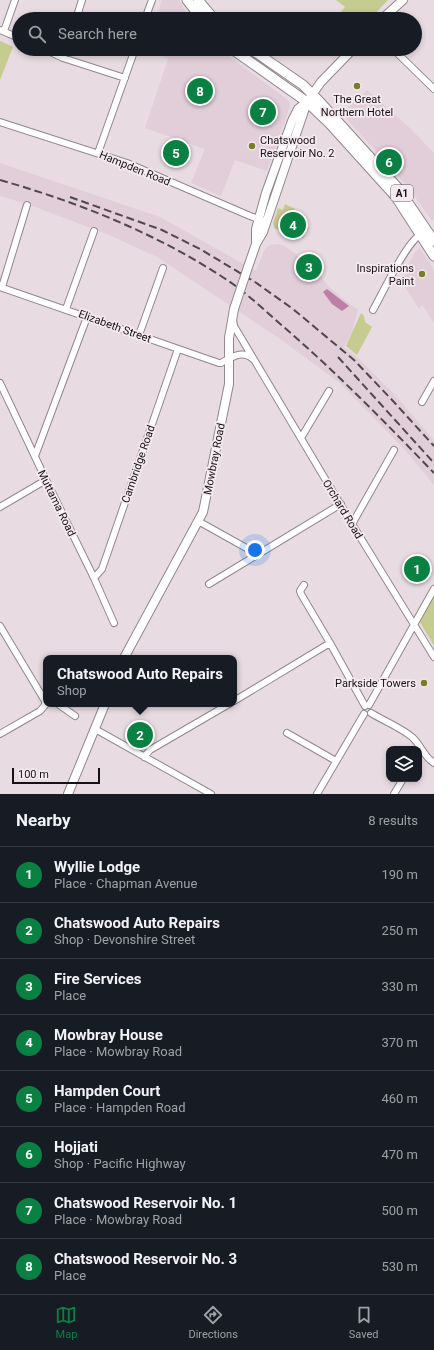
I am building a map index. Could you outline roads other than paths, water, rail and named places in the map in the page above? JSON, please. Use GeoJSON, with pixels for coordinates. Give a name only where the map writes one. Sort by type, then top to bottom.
{"type":"FeatureCollection","features":[{"type":"Feature","properties":{"kind":"highway"},"geometry":{"type":"LineString","coordinates":[[188,0],[197,12]]}},
{"type":"Feature","properties":{"kind":"highway"},"geometry":{"type":"LineString","coordinates":[[198,0],[208,12]]}},
{"type":"Feature","properties":{"kind":"highway","name":"A1"},"geometry":{"type":"LineString","coordinates":[[242,56],[307,102],[330,124],[389,189],[405,209],[434,256]]}},
{"type":"Feature","properties":{"kind":"highway","name":"A1"},"geometry":{"type":"LineString","coordinates":[[261,56],[303,85],[313,94],[398,188],[433,236]]}},
{"type":"Feature","properties":{"kind":"main road"},"geometry":{"type":"LineString","coordinates":[[390,12],[403,0]]}},
{"type":"Feature","properties":{"kind":"main road","name":"Mowbray Road"},"geometry":{"type":"LineString","coordinates":[[126,655],[203,512],[230,377],[229,338],[233,312],[256,244],[256,229],[262,220],[307,102],[324,80],[346,56]]}},
{"type":"Feature","properties":{"kind":"main road"},"geometry":{"type":"LineString","coordinates":[[69,793],[104,707]]}},
{"type":"Feature","properties":{"kind":"street"},"geometry":{"type":"LineString","coordinates":[[12,35],[2,30],[15,0]]}},
{"type":"Feature","properties":{"kind":"street"},"geometry":{"type":"LineString","coordinates":[[78,12],[82,0]]}},
{"type":"Feature","properties":{"kind":"street"},"geometry":{"type":"LineString","coordinates":[[148,12],[152,0]]}},
{"type":"Feature","properties":{"kind":"street"},"geometry":{"type":"LineString","coordinates":[[59,56],[125,78]]}},
{"type":"Feature","properties":{"kind":"street"},"geometry":{"type":"LineString","coordinates":[[98,153],[133,56]]}},
{"type":"Feature","properties":{"kind":"street"},"geometry":{"type":"LineString","coordinates":[[400,56],[434,89]]}},
{"type":"Feature","properties":{"kind":"street","name":"Hampden Road"},"geometry":{"type":"LineString","coordinates":[[0,122],[127,163],[262,220]]}},
{"type":"Feature","properties":{"kind":"street"},"geometry":{"type":"LineString","coordinates":[[1,287],[27,206]]}},
{"type":"Feature","properties":{"kind":"street"},"geometry":{"type":"LineString","coordinates":[[66,309],[94,231]]}},
{"type":"Feature","properties":{"kind":"street"},"geometry":{"type":"LineString","coordinates":[[373,310],[408,248],[416,237],[420,235]]}},
{"type":"Feature","properties":{"kind":"street"},"geometry":{"type":"LineString","coordinates":[[140,335],[163,268]]}},
{"type":"Feature","properties":{"kind":"street","name":"Elizabeth Street"},"geometry":{"type":"LineString","coordinates":[[1,287],[219,363],[229,359]]}},
{"type":"Feature","properties":{"kind":"street","name":"Orchard Road"},"geometry":{"type":"LineString","coordinates":[[233,312],[234,326],[352,524],[434,657]]}},
{"type":"Feature","properties":{"kind":"street"},"geometry":{"type":"LineString","coordinates":[[35,456],[87,317]]}},
{"type":"Feature","properties":{"kind":"street","name":"Cambridge Road"},"geometry":{"type":"LineString","coordinates":[[94,578],[102,569],[178,349]]}},
{"type":"Feature","properties":{"kind":"street"},"geometry":{"type":"LineString","coordinates":[[229,359],[236,355],[242,354],[249,355],[254,360]]}},
{"type":"Feature","properties":{"kind":"street"},"geometry":{"type":"LineString","coordinates":[[422,402],[434,381]]}},
{"type":"Feature","properties":{"kind":"street","name":"Muttama Road"},"geometry":{"type":"LineString","coordinates":[[0,383],[94,578],[114,623]]}},
{"type":"Feature","properties":{"kind":"street"},"geometry":{"type":"LineString","coordinates":[[301,438],[329,391]]}},
{"type":"Feature","properties":{"kind":"street"},"geometry":{"type":"LineString","coordinates":[[352,524],[394,450]]}},
{"type":"Feature","properties":{"kind":"street"},"geometry":{"type":"LineString","coordinates":[[0,507],[46,480]]}},
{"type":"Feature","properties":{"kind":"street"},"geometry":{"type":"LineString","coordinates":[[209,584],[256,554],[341,504]]}},
{"type":"Feature","properties":{"kind":"street"},"geometry":{"type":"LineString","coordinates":[[198,521],[256,554]]}},
{"type":"Feature","properties":{"kind":"street"},"geometry":{"type":"LineString","coordinates":[[304,585],[300,591],[301,594],[367,706],[372,708],[371,713]]}},
{"type":"Feature","properties":{"kind":"street"},"geometry":{"type":"LineString","coordinates":[[317,794],[364,714],[362,709],[367,706],[434,589]]}},
{"type":"Feature","properties":{"kind":"street"},"geometry":{"type":"LineString","coordinates":[[0,626],[43,698]]}},
{"type":"Feature","properties":{"kind":"street"},"geometry":{"type":"LineString","coordinates":[[237,699],[330,643]]}},
{"type":"Feature","properties":{"kind":"street"},"geometry":{"type":"LineString","coordinates":[[0,734],[40,711],[43,707]]}},
{"type":"Feature","properties":{"kind":"street"},"geometry":{"type":"LineString","coordinates":[[62,707],[75,716]]}},
{"type":"Feature","properties":{"kind":"street"},"geometry":{"type":"LineString","coordinates":[[144,757],[150,750],[224,707]]}},
{"type":"Feature","properties":{"kind":"street"},"geometry":{"type":"LineString","coordinates":[[364,714],[368,715],[371,713],[411,736],[417,742],[418,746]]}},
{"type":"Feature","properties":{"kind":"street"},"geometry":{"type":"LineString","coordinates":[[95,729],[211,794]]}},
{"type":"Feature","properties":{"kind":"street"},"geometry":{"type":"LineString","coordinates":[[287,733],[336,761]]}},
{"type":"Feature","properties":{"kind":"street"},"geometry":{"type":"LineString","coordinates":[[422,754],[434,763]]}},
{"type":"Feature","properties":{"kind":"street"},"geometry":{"type":"LineString","coordinates":[[394,794],[401,782]]}},
{"type":"Feature","properties":{"kind":"railway"},"geometry":{"type":"LineString","coordinates":[[0,180],[86,208],[114,220],[169,246],[229,281],[244,292],[319,358],[434,473]]}},
{"type":"Feature","properties":{"kind":"railway"},"geometry":{"type":"LineString","coordinates":[[70,197],[162,230],[200,249],[255,282],[293,309],[354,360],[434,446]]}},
{"type":"Feature","properties":{"kind":"railway"},"geometry":{"type":"LineString","coordinates":[[338,357],[434,463]]}},
{"type":"Feature","properties":{"kind":"place","name":"The Great Northern Hotel"},"geometry":{"type":"Point","coordinates":[357,86]}},
{"type":"Feature","properties":{"kind":"place","name":"Chatswood Reservoir No. 3"},"geometry":{"type":"Point","coordinates":[200,91]}},
{"type":"Feature","properties":{"kind":"place","name":"Chatswood Reservoir No. 1"},"geometry":{"type":"Point","coordinates":[263,112]}},
{"type":"Feature","properties":{"kind":"place","name":"Chatswood Reservoir No. 2"},"geometry":{"type":"Point","coordinates":[252,146]}},
{"type":"Feature","properties":{"kind":"place","name":"Hampden Court"},"geometry":{"type":"Point","coordinates":[176,153]}},
{"type":"Feature","properties":{"kind":"place","name":"Hojjati"},"geometry":{"type":"Point","coordinates":[389,162]}},
{"type":"Feature","properties":{"kind":"place","name":"Mowbray House"},"geometry":{"type":"Point","coordinates":[293,225]}},
{"type":"Feature","properties":{"kind":"place","name":"Fire Services"},"geometry":{"type":"Point","coordinates":[309,267]}},
{"type":"Feature","properties":{"kind":"place","name":"Inspirations Paint"},"geometry":{"type":"Point","coordinates":[422,274]}},
{"type":"Feature","properties":{"kind":"place","name":"Wyllie Lodge"},"geometry":{"type":"Point","coordinates":[417,569]}},
{"type":"Feature","properties":{"kind":"place","name":"Parkside Towers"},"geometry":{"type":"Point","coordinates":[424,683]}},
{"type":"Feature","properties":{"kind":"place","name":"Chatswood Auto Repairs"},"geometry":{"type":"Point","coordinates":[140,735]}}]}
